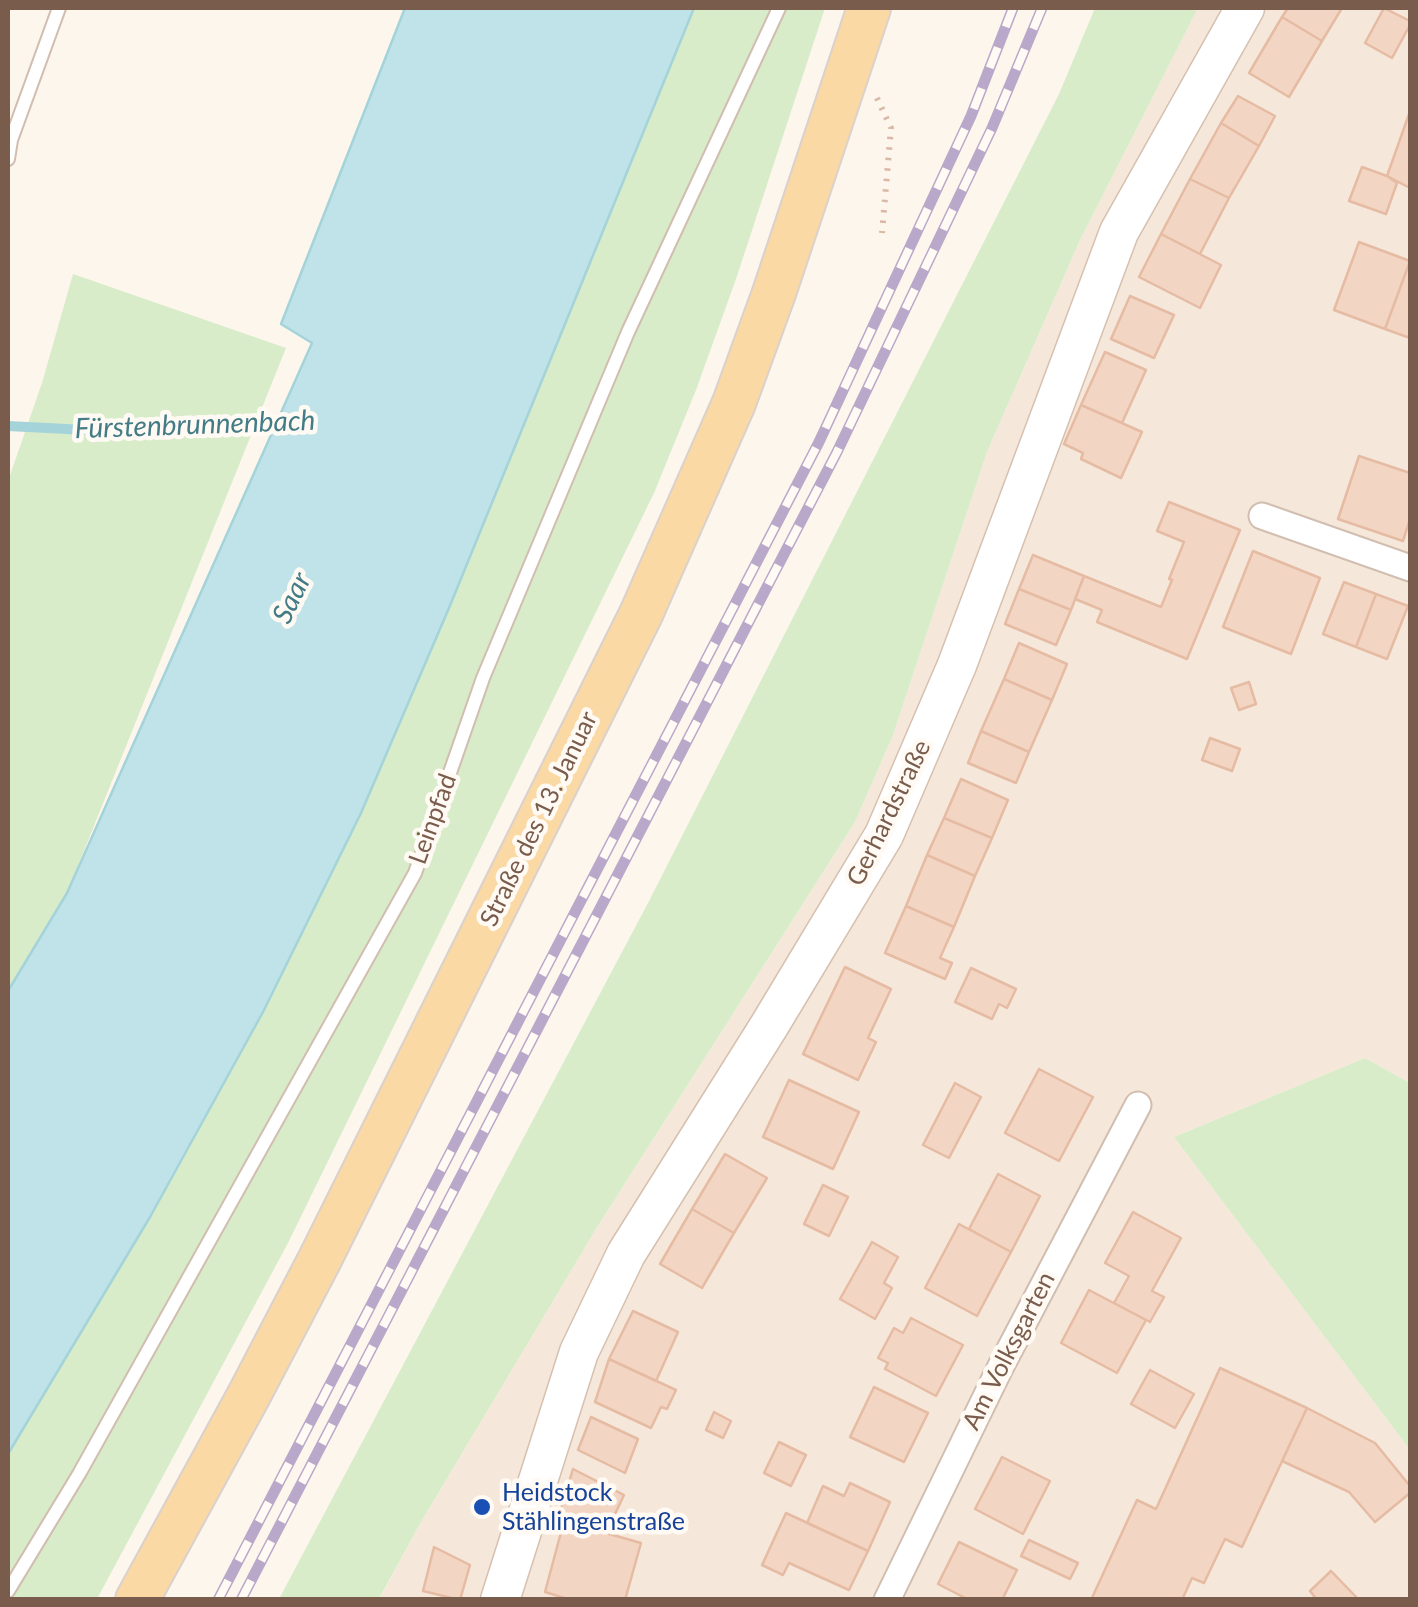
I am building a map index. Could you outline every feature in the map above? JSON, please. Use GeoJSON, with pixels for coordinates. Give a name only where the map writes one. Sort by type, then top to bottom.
{"type":"FeatureCollection","features":[{"type":"Feature","properties":{"kind":"main road","name":"Straße des 13. Januar"},"geometry":{"type":"LineString","coordinates":[[137,1600],[328,1242],[641,614],[734,403],[869,8]]}},
{"type":"Feature","properties":{"kind":"street","name":"Gerhardstraße"},"geometry":{"type":"LineString","coordinates":[[501,1599],[579,1352],[626,1254],[884,835],[957,665],[1119,232],[1246,8]]}},
{"type":"Feature","properties":{"kind":"street"},"geometry":{"type":"LineString","coordinates":[[1262,516],[1410,568]]}},
{"type":"Feature","properties":{"kind":"street","name":"Am Volksgarten"},"geometry":{"type":"LineString","coordinates":[[887,1600],[1000,1366],[1138,1105]]}},
{"type":"Feature","properties":{"kind":"lane"},"geometry":{"type":"LineString","coordinates":[[8,159],[59,8]]}},
{"type":"Feature","properties":{"kind":"lane","name":"Leinpfad"},"geometry":{"type":"LineString","coordinates":[[8,1592],[89,1457],[415,872],[483,678],[628,332],[779,8]]}},
{"type":"Feature","properties":{"kind":"path"},"geometry":{"type":"LineString","coordinates":[[844,83],[877,98],[891,128],[882,233]]}},
{"type":"Feature","properties":{"kind":"shaded area"},"geometry":{"type":"Polygon","coordinates":[[[1198,8],[1410,8],[1410,1083],[1365,1058],[1174,1137],[1410,1450],[1410,1599],[379,1600],[421,1522],[596,1229],[855,822],[893,735],[987,452],[1080,240],[1198,8]]]}},
{"type":"Feature","properties":{"kind":"green space"},"geometry":{"type":"Polygon","coordinates":[[[694,8],[825,8],[736,279],[654,493],[288,1243],[97,1599],[8,1600],[8,1454],[150,1217],[263,1012],[361,813],[694,8]]]}},
{"type":"Feature","properties":{"kind":"green space"},"geometry":{"type":"Polygon","coordinates":[[[1095,8],[1198,8],[1080,240],[987,452],[893,735],[855,822],[596,1229],[379,1599],[279,1599],[648,903],[1059,94],[1095,8]]]}},
{"type":"Feature","properties":{"kind":"green space"},"geometry":{"type":"Polygon","coordinates":[[[73,274],[286,348],[67,893],[8,991],[8,481],[42,383],[73,274]]]}},
{"type":"Feature","properties":{"kind":"green space"},"geometry":{"type":"Polygon","coordinates":[[[1365,1058],[1410,1083],[1410,1450],[1174,1137],[1365,1058]]]}},
{"type":"Feature","properties":{"kind":"water","name":"Saar"},"geometry":{"type":"Polygon","coordinates":[[[405,8],[694,8],[361,813],[263,1012],[150,1217],[8,1454],[8,991],[67,893],[312,343],[281,324],[405,8]]]}},
{"type":"Feature","properties":{"kind":"building"},"geometry":{"type":"Polygon","coordinates":[[[1288,8],[1342,8],[1322,41],[1282,17],[1288,8]]]}},
{"type":"Feature","properties":{"kind":"building"},"geometry":{"type":"Polygon","coordinates":[[[1384,8],[1410,21],[1392,58],[1365,43],[1384,8]]]}},
{"type":"Feature","properties":{"kind":"building"},"geometry":{"type":"Polygon","coordinates":[[[1282,17],[1322,41],[1289,97],[1249,73],[1282,17]]]}},
{"type":"Feature","properties":{"kind":"building"},"geometry":{"type":"Polygon","coordinates":[[[1238,96],[1275,116],[1259,146],[1221,123],[1238,96]]]}},
{"type":"Feature","properties":{"kind":"building"},"geometry":{"type":"Polygon","coordinates":[[[1410,114],[1410,188],[1387,176],[1410,114]]]}},
{"type":"Feature","properties":{"kind":"building"},"geometry":{"type":"Polygon","coordinates":[[[1221,123],[1259,146],[1229,198],[1190,179],[1221,123]]]}},
{"type":"Feature","properties":{"kind":"building"},"geometry":{"type":"Polygon","coordinates":[[[1362,167],[1397,183],[1386,214],[1349,201],[1362,167]]]}},
{"type":"Feature","properties":{"kind":"building"},"geometry":{"type":"Polygon","coordinates":[[[1190,179],[1229,198],[1200,254],[1161,234],[1190,179]]]}},
{"type":"Feature","properties":{"kind":"building"},"geometry":{"type":"Polygon","coordinates":[[[1161,234],[1221,265],[1200,308],[1139,277],[1161,234]]]}},
{"type":"Feature","properties":{"kind":"building"},"geometry":{"type":"Polygon","coordinates":[[[1359,242],[1410,261],[1385,329],[1334,310],[1359,242]]]}},
{"type":"Feature","properties":{"kind":"building"},"geometry":{"type":"Polygon","coordinates":[[[1410,261],[1410,338],[1385,329],[1410,261]]]}},
{"type":"Feature","properties":{"kind":"building"},"geometry":{"type":"Polygon","coordinates":[[[1130,296],[1174,315],[1154,358],[1111,339],[1130,296]]]}},
{"type":"Feature","properties":{"kind":"building"},"geometry":{"type":"Polygon","coordinates":[[[1105,352],[1146,370],[1122,423],[1081,405],[1105,352]]]}},
{"type":"Feature","properties":{"kind":"building"},"geometry":{"type":"Polygon","coordinates":[[[1081,405],[1142,432],[1121,478],[1081,459],[1083,453],[1064,444],[1081,405]]]}},
{"type":"Feature","properties":{"kind":"building"},"geometry":{"type":"Polygon","coordinates":[[[1359,456],[1410,473],[1410,519],[1403,541],[1338,519],[1359,456]]]}},
{"type":"Feature","properties":{"kind":"building"},"geometry":{"type":"Polygon","coordinates":[[[1169,502],[1240,530],[1187,659],[1097,622],[1102,610],[1075,599],[1084,576],[1161,607],[1184,542],[1157,531],[1169,502]]]}},
{"type":"Feature","properties":{"kind":"building"},"geometry":{"type":"Polygon","coordinates":[[[1253,551],[1320,578],[1291,654],[1223,627],[1253,551]]]}},
{"type":"Feature","properties":{"kind":"building"},"geometry":{"type":"Polygon","coordinates":[[[1033,555],[1084,576],[1071,610],[1019,589],[1033,555]]]}},
{"type":"Feature","properties":{"kind":"building"},"geometry":{"type":"Polygon","coordinates":[[[1344,582],[1376,594],[1356,647],[1323,634],[1344,582]]]}},
{"type":"Feature","properties":{"kind":"building"},"geometry":{"type":"Polygon","coordinates":[[[1019,589],[1071,610],[1056,645],[1005,624],[1019,589]]]}},
{"type":"Feature","properties":{"kind":"building"},"geometry":{"type":"Polygon","coordinates":[[[1376,594],[1408,606],[1387,659],[1356,647],[1376,594]]]}},
{"type":"Feature","properties":{"kind":"building"},"geometry":{"type":"Polygon","coordinates":[[[1019,643],[1067,664],[1052,700],[1004,679],[1019,643]]]}},
{"type":"Feature","properties":{"kind":"building"},"geometry":{"type":"Polygon","coordinates":[[[1004,679],[1052,700],[1029,752],[981,731],[1004,679]]]}},
{"type":"Feature","properties":{"kind":"building"},"geometry":{"type":"Polygon","coordinates":[[[1249,682],[1256,704],[1239,710],[1231,688],[1249,682]]]}},
{"type":"Feature","properties":{"kind":"building"},"geometry":{"type":"Polygon","coordinates":[[[981,731],[1029,752],[1016,783],[968,763],[981,731]]]}},
{"type":"Feature","properties":{"kind":"building"},"geometry":{"type":"Polygon","coordinates":[[[1210,738],[1240,749],[1232,771],[1202,760],[1210,738]]]}},
{"type":"Feature","properties":{"kind":"building"},"geometry":{"type":"Polygon","coordinates":[[[961,779],[1008,800],[992,838],[944,818],[961,779]]]}},
{"type":"Feature","properties":{"kind":"building"},"geometry":{"type":"Polygon","coordinates":[[[944,818],[992,838],[975,876],[927,855],[944,818]]]}},
{"type":"Feature","properties":{"kind":"building"},"geometry":{"type":"Polygon","coordinates":[[[927,855],[975,876],[954,927],[906,906],[927,855]]]}},
{"type":"Feature","properties":{"kind":"building"},"geometry":{"type":"Polygon","coordinates":[[[906,906],[954,927],[940,958],[952,963],[945,979],[885,953],[906,906]]]}},
{"type":"Feature","properties":{"kind":"building"},"geometry":{"type":"Polygon","coordinates":[[[845,967],[891,989],[868,1038],[876,1042],[858,1080],[803,1054],[845,967]]]}},
{"type":"Feature","properties":{"kind":"building"},"geometry":{"type":"Polygon","coordinates":[[[971,968],[1016,989],[1007,1008],[999,1004],[992,1019],[955,1002],[971,968]]]}},
{"type":"Feature","properties":{"kind":"building"},"geometry":{"type":"Polygon","coordinates":[[[1039,1069],[1093,1097],[1059,1161],[1005,1133],[1039,1069]]]}},
{"type":"Feature","properties":{"kind":"building"},"geometry":{"type":"Polygon","coordinates":[[[789,1080],[859,1112],[833,1169],[763,1137],[789,1080]]]}},
{"type":"Feature","properties":{"kind":"building"},"geometry":{"type":"Polygon","coordinates":[[[955,1083],[981,1097],[949,1158],[923,1145],[955,1083]]]}},
{"type":"Feature","properties":{"kind":"building"},"geometry":{"type":"Polygon","coordinates":[[[725,1154],[767,1178],[734,1233],[692,1209],[725,1154]]]}},
{"type":"Feature","properties":{"kind":"building"},"geometry":{"type":"Polygon","coordinates":[[[998,1174],[1040,1196],[1011,1252],[969,1229],[998,1174]]]}},
{"type":"Feature","properties":{"kind":"building"},"geometry":{"type":"Polygon","coordinates":[[[823,1185],[848,1197],[829,1236],[804,1224],[823,1185]]]}},
{"type":"Feature","properties":{"kind":"building"},"geometry":{"type":"Polygon","coordinates":[[[692,1209],[734,1233],[702,1288],[660,1264],[692,1209]]]}},
{"type":"Feature","properties":{"kind":"building"},"geometry":{"type":"Polygon","coordinates":[[[1133,1212],[1181,1238],[1152,1291],[1164,1297],[1150,1322],[1114,1303],[1129,1276],[1105,1263],[1133,1212]]]}},
{"type":"Feature","properties":{"kind":"building"},"geometry":{"type":"Polygon","coordinates":[[[959,1224],[1011,1252],[977,1316],[925,1288],[959,1224]]]}},
{"type":"Feature","properties":{"kind":"building"},"geometry":{"type":"Polygon","coordinates":[[[872,1242],[898,1257],[884,1283],[892,1288],[875,1319],[840,1299],[872,1242]]]}},
{"type":"Feature","properties":{"kind":"building"},"geometry":{"type":"Polygon","coordinates":[[[1089,1290],[1146,1320],[1117,1373],[1061,1343],[1089,1290]]]}},
{"type":"Feature","properties":{"kind":"building"},"geometry":{"type":"Polygon","coordinates":[[[633,1311],[678,1332],[656,1381],[609,1359],[633,1311]]]}},
{"type":"Feature","properties":{"kind":"building"},"geometry":{"type":"Polygon","coordinates":[[[911,1318],[963,1345],[936,1396],[885,1369],[888,1363],[878,1358],[894,1328],[903,1333],[911,1318]]]}},
{"type":"Feature","properties":{"kind":"building"},"geometry":{"type":"Polygon","coordinates":[[[609,1359],[676,1390],[667,1409],[661,1407],[651,1428],[595,1402],[609,1359]]]}},
{"type":"Feature","properties":{"kind":"building"},"geometry":{"type":"Polygon","coordinates":[[[1220,1368],[1307,1408],[1242,1547],[1225,1539],[1204,1583],[1192,1578],[1182,1600],[1091,1600],[1137,1500],[1156,1509],[1220,1368]]]}},
{"type":"Feature","properties":{"kind":"building"},"geometry":{"type":"Polygon","coordinates":[[[1150,1370],[1194,1394],[1175,1428],[1131,1404],[1150,1370]]]}},
{"type":"Feature","properties":{"kind":"building"},"geometry":{"type":"Polygon","coordinates":[[[874,1387],[928,1413],[904,1462],[850,1437],[874,1387]]]}},
{"type":"Feature","properties":{"kind":"building"},"geometry":{"type":"Polygon","coordinates":[[[1307,1408],[1375,1443],[1410,1486],[1410,1493],[1375,1522],[1349,1492],[1282,1461],[1307,1408]]]}},
{"type":"Feature","properties":{"kind":"building"},"geometry":{"type":"Polygon","coordinates":[[[714,1412],[731,1421],[723,1438],[706,1430],[714,1412]]]}},
{"type":"Feature","properties":{"kind":"building"},"geometry":{"type":"Polygon","coordinates":[[[591,1417],[638,1439],[625,1473],[578,1450],[591,1417]]]}},
{"type":"Feature","properties":{"kind":"building"},"geometry":{"type":"Polygon","coordinates":[[[779,1442],[806,1455],[791,1486],[764,1473],[779,1442]]]}},
{"type":"Feature","properties":{"kind":"building"},"geometry":{"type":"Polygon","coordinates":[[[1002,1457],[1050,1481],[1023,1534],[975,1509],[1002,1457]]]}},
{"type":"Feature","properties":{"kind":"building"},"geometry":{"type":"Polygon","coordinates":[[[573,1469],[624,1495],[606,1533],[557,1521],[573,1469]]]}},
{"type":"Feature","properties":{"kind":"building"},"geometry":{"type":"Polygon","coordinates":[[[850,1483],[890,1502],[868,1551],[807,1523],[823,1486],[844,1496],[850,1483]]]}},
{"type":"Feature","properties":{"kind":"building"},"geometry":{"type":"Polygon","coordinates":[[[786,1513],[868,1551],[849,1590],[789,1563],[783,1575],[762,1565],[786,1513]]]}},
{"type":"Feature","properties":{"kind":"building"},"geometry":{"type":"Polygon","coordinates":[[[564,1521],[641,1543],[625,1600],[571,1600],[545,1592],[564,1521]]]}},
{"type":"Feature","properties":{"kind":"building"},"geometry":{"type":"Polygon","coordinates":[[[1029,1540],[1078,1563],[1070,1579],[1021,1556],[1029,1540]]]}},
{"type":"Feature","properties":{"kind":"building"},"geometry":{"type":"Polygon","coordinates":[[[959,1542],[1017,1570],[1002,1600],[969,1600],[938,1584],[959,1542]]]}},
{"type":"Feature","properties":{"kind":"building"},"geometry":{"type":"Polygon","coordinates":[[[434,1547],[470,1565],[460,1600],[423,1591],[434,1547]]]}},
{"type":"Feature","properties":{"kind":"building"},"geometry":{"type":"Polygon","coordinates":[[[1331,1571],[1359,1600],[1317,1600],[1310,1591],[1331,1571]]]}},
{"type":"Feature","properties":{"kind":"waterway","name":"Fürstenbrunnenbach"},"geometry":{"type":"LineString","coordinates":[[8,426],[86,430],[286,423]]}},
{"type":"Feature","properties":{"kind":"railway"},"geometry":{"type":"LineString","coordinates":[[218,1600],[819,442],[971,116],[1013,8]]}},
{"type":"Feature","properties":{"kind":"railway"},"geometry":{"type":"LineString","coordinates":[[241,1600],[837,452],[992,128],[1042,8]]}},
{"type":"Feature","properties":{"kind":"place","name":"Heidstock Stählingenstraße"},"geometry":{"type":"Point","coordinates":[482,1507]}}]}
